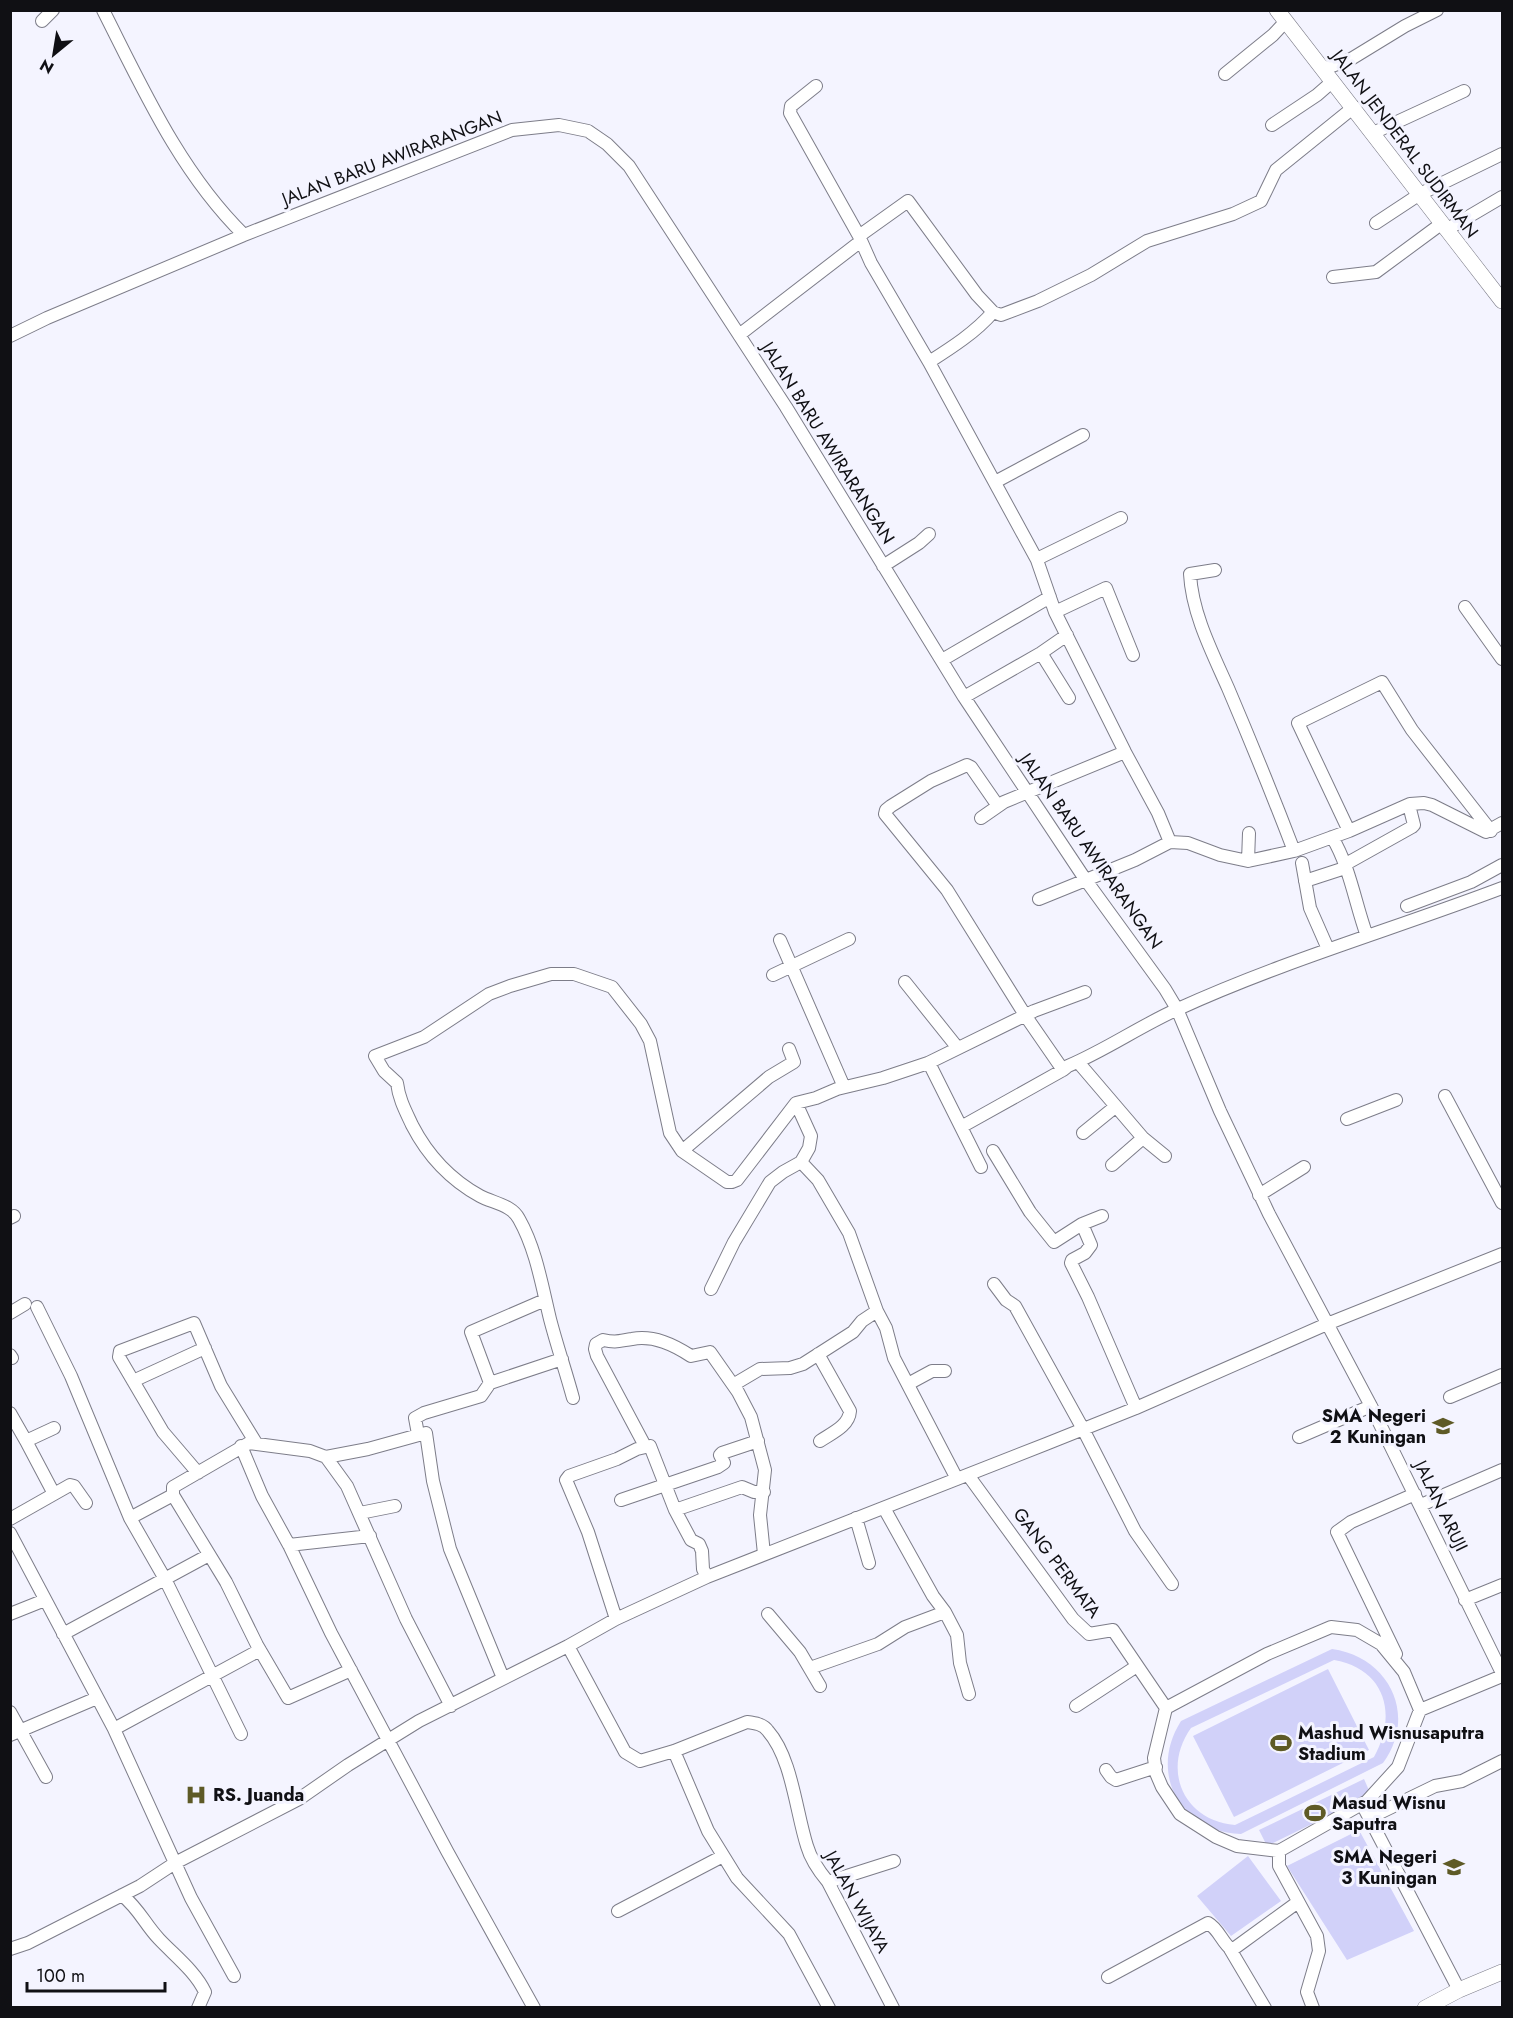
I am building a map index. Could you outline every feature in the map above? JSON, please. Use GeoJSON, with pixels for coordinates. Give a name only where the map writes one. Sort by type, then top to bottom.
{"type":"FeatureCollection","features":[{"type":"Feature","properties":{"kind":"main road","name":"JALAN JENDERAL SUDIRMAN"},"geometry":{"type":"LineString","coordinates":[[1282,16],[1354,107],[1443,227],[1503,301]]}},
{"type":"Feature","properties":{"kind":"main road"},"geometry":{"type":"LineString","coordinates":[[1425,2007],[1503,1972]]}},
{"type":"Feature","properties":{"kind":"street"},"geometry":{"type":"LineString","coordinates":[[42,21],[53,10]]}},
{"type":"Feature","properties":{"kind":"street"},"geometry":{"type":"LineString","coordinates":[[103,10],[142,92],[166,133],[222,213],[244,235]]}},
{"type":"Feature","properties":{"kind":"street"},"geometry":{"type":"LineString","coordinates":[[1320,65],[1327,68],[1351,59],[1405,26],[1437,10]]}},
{"type":"Feature","properties":{"kind":"street"},"geometry":{"type":"LineString","coordinates":[[1225,74],[1274,35],[1282,16]]}},
{"type":"Feature","properties":{"kind":"street"},"geometry":{"type":"LineString","coordinates":[[1272,124],[1317,95],[1333,81]]}},
{"type":"Feature","properties":{"kind":"street"},"geometry":{"type":"LineString","coordinates":[[816,86],[791,106],[790,113],[1037,560],[1055,612],[1158,813],[1170,842]]}},
{"type":"Feature","properties":{"kind":"street"},"geometry":{"type":"LineString","coordinates":[[1373,133],[1464,91]]}},
{"type":"Feature","properties":{"kind":"street"},"geometry":{"type":"LineString","coordinates":[[739,335],[908,201],[977,295],[993,312],[1001,315],[1038,301],[1091,275],[1147,241],[1233,214],[1261,201],[1276,170],[1354,107]]}},
{"type":"Feature","properties":{"kind":"street","name":"JALAN BARU AWIRARANGAN"},"geometry":{"type":"LineString","coordinates":[[10,336],[47,318],[244,235],[512,130],[559,125],[588,131],[607,144],[629,166],[786,407],[964,697],[1028,794],[1085,879],[1165,989],[1177,1009],[1220,1111],[1260,1195],[1327,1324]]}},
{"type":"Feature","properties":{"kind":"street"},"geometry":{"type":"LineString","coordinates":[[1376,223],[1420,194],[1503,154]]}},
{"type":"Feature","properties":{"kind":"street"},"geometry":{"type":"LineString","coordinates":[[1333,277],[1376,272],[1443,227],[1503,197]]}},
{"type":"Feature","properties":{"kind":"street"},"geometry":{"type":"LineString","coordinates":[[928,362],[949,349],[993,312]]}},
{"type":"Feature","properties":{"kind":"street"},"geometry":{"type":"LineString","coordinates":[[994,482],[1083,435]]}},
{"type":"Feature","properties":{"kind":"street"},"geometry":{"type":"LineString","coordinates":[[1037,560],[1121,518]]}},
{"type":"Feature","properties":{"kind":"street"},"geometry":{"type":"LineString","coordinates":[[883,566],[929,534]]}},
{"type":"Feature","properties":{"kind":"street"},"geometry":{"type":"LineString","coordinates":[[1215,570],[1190,574],[1197,610],[1210,649],[1294,851]]}},
{"type":"Feature","properties":{"kind":"street"},"geometry":{"type":"LineString","coordinates":[[1055,612],[1106,588],[1133,655]]}},
{"type":"Feature","properties":{"kind":"street"},"geometry":{"type":"LineString","coordinates":[[942,660],[1050,597]]}},
{"type":"Feature","properties":{"kind":"street"},"geometry":{"type":"LineString","coordinates":[[1465,608],[1503,659]]}},
{"type":"Feature","properties":{"kind":"street"},"geometry":{"type":"LineString","coordinates":[[964,697],[1041,653],[1067,635]]}},
{"type":"Feature","properties":{"kind":"street"},"geometry":{"type":"LineString","coordinates":[[1041,653],[1069,698]]}},
{"type":"Feature","properties":{"kind":"street"},"geometry":{"type":"LineString","coordinates":[[1349,831],[1298,723],[1382,682],[1412,730],[1491,831]]}},
{"type":"Feature","properties":{"kind":"street"},"geometry":{"type":"LineString","coordinates":[[981,818],[998,806],[1125,752]]}},
{"type":"Feature","properties":{"kind":"street"},"geometry":{"type":"LineString","coordinates":[[998,806],[968,765],[931,781],[884,812],[947,890],[1063,1071]]}},
{"type":"Feature","properties":{"kind":"street"},"geometry":{"type":"LineString","coordinates":[[1038,899],[1135,860],[1170,842],[1188,843],[1220,855],[1248,861],[1294,851],[1349,831],[1409,805],[1424,802],[1486,832],[1503,823]]}},
{"type":"Feature","properties":{"kind":"street"},"geometry":{"type":"LineString","coordinates":[[1305,881],[1345,867],[1412,827],[1414,825],[1409,805]]}},
{"type":"Feature","properties":{"kind":"street"},"geometry":{"type":"LineString","coordinates":[[1248,861],[1249,833]]}},
{"type":"Feature","properties":{"kind":"street"},"geometry":{"type":"LineString","coordinates":[[1332,837],[1357,897],[1365,931]]}},
{"type":"Feature","properties":{"kind":"street"},"geometry":{"type":"LineString","coordinates":[[1302,863],[1310,908],[1325,940]]}},
{"type":"Feature","properties":{"kind":"street"},"geometry":{"type":"LineString","coordinates":[[961,1127],[1063,1071],[1068,1066],[1177,1009],[1325,940],[1365,931],[1428,907],[1446,899],[1471,882],[1501,870]]}},
{"type":"Feature","properties":{"kind":"street"},"geometry":{"type":"LineString","coordinates":[[1446,899],[1503,888]]}},
{"type":"Feature","properties":{"kind":"street"},"geometry":{"type":"LineString","coordinates":[[1407,906],[1428,907]]}},
{"type":"Feature","properties":{"kind":"street"},"geometry":{"type":"LineString","coordinates":[[773,975],[849,939]]}},
{"type":"Feature","properties":{"kind":"street"},"geometry":{"type":"LineString","coordinates":[[780,940],[844,1087]]}},
{"type":"Feature","properties":{"kind":"street"},"geometry":{"type":"LineString","coordinates":[[573,1398],[535,1258],[519,1218],[508,1208],[481,1197],[464,1186],[438,1165],[423,1145],[399,1098],[397,1083],[381,1066],[376,1055],[424,1037],[489,994],[551,974],[574,974],[612,987],[641,1024],[650,1041],[670,1133],[682,1151],[727,1182],[732,1182],[737,1180],[797,1106],[844,1087],[883,1078],[928,1063],[957,1047],[1028,1019],[1085,992]]}},
{"type":"Feature","properties":{"kind":"street"},"geometry":{"type":"LineString","coordinates":[[905,982],[957,1047]]}},
{"type":"Feature","properties":{"kind":"street"},"geometry":{"type":"LineString","coordinates":[[682,1151],[769,1077],[794,1062],[789,1049]]}},
{"type":"Feature","properties":{"kind":"street"},"geometry":{"type":"LineString","coordinates":[[1078,1062],[1143,1138],[1165,1156]]}},
{"type":"Feature","properties":{"kind":"street"},"geometry":{"type":"LineString","coordinates":[[931,1066],[981,1167]]}},
{"type":"Feature","properties":{"kind":"street"},"geometry":{"type":"LineString","coordinates":[[1445,1096],[1501,1194]]}},
{"type":"Feature","properties":{"kind":"street"},"geometry":{"type":"LineString","coordinates":[[1347,1119],[1396,1100]]}},
{"type":"Feature","properties":{"kind":"street"},"geometry":{"type":"LineString","coordinates":[[711,1289],[734,1242],[770,1182],[801,1162],[809,1148],[811,1136],[797,1106]]}},
{"type":"Feature","properties":{"kind":"street"},"geometry":{"type":"LineString","coordinates":[[1083,1133],[1115,1107]]}},
{"type":"Feature","properties":{"kind":"street"},"geometry":{"type":"LineString","coordinates":[[1112,1165],[1143,1138]]}},
{"type":"Feature","properties":{"kind":"street"},"geometry":{"type":"LineString","coordinates":[[993,1151],[1030,1212],[1054,1242],[1082,1224],[1102,1216]]}},
{"type":"Feature","properties":{"kind":"street"},"geometry":{"type":"LineString","coordinates":[[801,1162],[818,1180],[849,1233],[877,1311],[886,1328],[894,1358],[963,1477]]}},
{"type":"Feature","properties":{"kind":"street"},"geometry":{"type":"LineString","coordinates":[[1260,1195],[1304,1167]]}},
{"type":"Feature","properties":{"kind":"street"},"geometry":{"type":"LineString","coordinates":[[1082,1224],[1091,1245],[1071,1263],[1136,1408]]}},
{"type":"Feature","properties":{"kind":"street"},"geometry":{"type":"LineString","coordinates":[[10,1949],[27,1943],[141,1886],[175,1863],[299,1799],[419,1721],[568,1646],[616,1619],[707,1577],[1136,1408],[1327,1324],[1503,1254]]}},
{"type":"Feature","properties":{"kind":"street"},"geometry":{"type":"LineString","coordinates":[[994,1284],[1006,1300],[1014,1306],[1083,1429],[1135,1531],[1172,1584]]}},
{"type":"Feature","properties":{"kind":"street"},"geometry":{"type":"LineString","coordinates":[[490,1383],[471,1332],[545,1300]]}},
{"type":"Feature","properties":{"kind":"street"},"geometry":{"type":"LineString","coordinates":[[10,1312],[31,1305],[71,1376],[129,1518],[165,1579],[241,1734]]}},
{"type":"Feature","properties":{"kind":"street"},"geometry":{"type":"LineString","coordinates":[[733,1385],[760,1369],[790,1368],[802,1364],[853,1332],[862,1320],[877,1311]]}},
{"type":"Feature","properties":{"kind":"street"},"geometry":{"type":"LineString","coordinates":[[198,1473],[163,1432],[120,1357],[120,1351],[193,1323],[221,1386],[256,1443]]}},
{"type":"Feature","properties":{"kind":"street","name":"JALAN ARUJI"},"geometry":{"type":"LineString","coordinates":[[1327,1324],[1418,1499],[1503,1675]]}},
{"type":"Feature","properties":{"kind":"street"},"geometry":{"type":"LineString","coordinates":[[645,1446],[597,1356],[596,1344],[603,1340],[616,1343],[633,1338],[648,1338],[681,1348],[691,1356],[710,1352],[733,1385],[751,1417],[758,1441],[765,1470],[760,1515],[764,1554]]}},
{"type":"Feature","properties":{"kind":"street"},"geometry":{"type":"LineString","coordinates":[[133,1381],[206,1348]]}},
{"type":"Feature","properties":{"kind":"street"},"geometry":{"type":"LineString","coordinates":[[818,1354],[850,1411],[849,1419],[845,1424],[820,1441]]}},
{"type":"Feature","properties":{"kind":"street"},"geometry":{"type":"LineString","coordinates":[[418,1434],[415,1418],[424,1413],[481,1396],[490,1383],[562,1359]]}},
{"type":"Feature","properties":{"kind":"street"},"geometry":{"type":"LineString","coordinates":[[908,1384],[932,1371],[945,1371]]}},
{"type":"Feature","properties":{"kind":"street"},"geometry":{"type":"LineString","coordinates":[[1450,1397],[1503,1375]]}},
{"type":"Feature","properties":{"kind":"street"},"geometry":{"type":"LineString","coordinates":[[1299,1437],[1371,1406]]}},
{"type":"Feature","properties":{"kind":"street"},"geometry":{"type":"LineString","coordinates":[[10,1413],[54,1494]]}},
{"type":"Feature","properties":{"kind":"street"},"geometry":{"type":"LineString","coordinates":[[26,1441],[54,1428]]}},
{"type":"Feature","properties":{"kind":"street"},"geometry":{"type":"LineString","coordinates":[[351,1670],[288,1698],[260,1650],[226,1582],[173,1495],[173,1487],[249,1443],[310,1451],[326,1457],[368,1449],[426,1433],[433,1481],[450,1549],[503,1678]]}},
{"type":"Feature","properties":{"kind":"street"},"geometry":{"type":"LineString","coordinates":[[621,1500],[718,1467],[724,1463],[720,1455],[722,1453],[758,1441]]}},
{"type":"Feature","properties":{"kind":"street"},"geometry":{"type":"LineString","coordinates":[[241,1446],[261,1496],[289,1545],[351,1670],[447,1851],[534,2007]]}},
{"type":"Feature","properties":{"kind":"street"},"geometry":{"type":"LineString","coordinates":[[616,1619],[588,1532],[566,1480],[569,1476],[650,1446],[675,1510],[692,1540],[699,1544],[704,1557],[703,1569],[707,1577]]}},
{"type":"Feature","properties":{"kind":"street"},"geometry":{"type":"LineString","coordinates":[[326,1457],[347,1486],[406,1619],[451,1706]]}},
{"type":"Feature","properties":{"kind":"street"},"geometry":{"type":"LineString","coordinates":[[1398,1665],[1396,1653],[1337,1532],[1351,1522],[1503,1470]]}},
{"type":"Feature","properties":{"kind":"street","name":"GANG PERMATA"},"geometry":{"type":"LineString","coordinates":[[963,1477],[1072,1618],[1089,1634],[1113,1630],[1166,1708]]}},
{"type":"Feature","properties":{"kind":"street"},"geometry":{"type":"LineString","coordinates":[[10,1519],[72,1485],[86,1503]]}},
{"type":"Feature","properties":{"kind":"street"},"geometry":{"type":"LineString","coordinates":[[675,1510],[742,1487],[764,1492]]}},
{"type":"Feature","properties":{"kind":"street"},"geometry":{"type":"LineString","coordinates":[[129,1518],[173,1495]]}},
{"type":"Feature","properties":{"kind":"street"},"geometry":{"type":"LineString","coordinates":[[360,1513],[395,1506]]}},
{"type":"Feature","properties":{"kind":"street"},"geometry":{"type":"LineString","coordinates":[[884,1508],[957,1635],[960,1663],[969,1694]]}},
{"type":"Feature","properties":{"kind":"street"},"geometry":{"type":"LineString","coordinates":[[856,1518],[869,1563]]}},
{"type":"Feature","properties":{"kind":"street"},"geometry":{"type":"LineString","coordinates":[[10,1533],[114,1729],[175,1863],[234,1976]]}},
{"type":"Feature","properties":{"kind":"street"},"geometry":{"type":"LineString","coordinates":[[289,1545],[370,1536]]}},
{"type":"Feature","properties":{"kind":"street"},"geometry":{"type":"LineString","coordinates":[[63,1634],[209,1555]]}},
{"type":"Feature","properties":{"kind":"street"},"geometry":{"type":"LineString","coordinates":[[1465,1600],[1503,1585]]}},
{"type":"Feature","properties":{"kind":"street"},"geometry":{"type":"LineString","coordinates":[[10,1614],[45,1600]]}},
{"type":"Feature","properties":{"kind":"street"},"geometry":{"type":"LineString","coordinates":[[810,1668],[878,1644],[905,1627],[945,1612]]}},
{"type":"Feature","properties":{"kind":"street"},"geometry":{"type":"LineString","coordinates":[[768,1614],[800,1652],[820,1686]]}},
{"type":"Feature","properties":{"kind":"street"},"geometry":{"type":"LineString","coordinates":[[1331,1627],[1358,1630],[1381,1644],[1398,1665],[1404,1672],[1420,1710],[1398,1767],[1367,1801],[1279,1851],[1237,1846],[1216,1837],[1180,1814],[1162,1786],[1154,1758],[1166,1708],[1267,1654],[1331,1627]]}},
{"type":"Feature","properties":{"kind":"street","name":"JALAN WIJAYA"},"geometry":{"type":"LineString","coordinates":[[568,1646],[625,1752],[640,1761],[674,1751],[747,1722],[758,1724],[768,1730],[785,1762],[807,1845],[815,1866],[828,1882],[893,2007]]}},
{"type":"Feature","properties":{"kind":"street"},"geometry":{"type":"LineString","coordinates":[[114,1729],[260,1650]]}},
{"type":"Feature","properties":{"kind":"street"},"geometry":{"type":"LineString","coordinates":[[1076,1706],[1137,1666]]}},
{"type":"Feature","properties":{"kind":"street"},"geometry":{"type":"LineString","coordinates":[[1420,1710],[1503,1675]]}},
{"type":"Feature","properties":{"kind":"street"},"geometry":{"type":"LineString","coordinates":[[16,1733],[97,1698]]}},
{"type":"Feature","properties":{"kind":"street"},"geometry":{"type":"LineString","coordinates":[[10,1712],[16,1733],[46,1777]]}},
{"type":"Feature","properties":{"kind":"street"},"geometry":{"type":"LineString","coordinates":[[674,1751],[708,1831],[723,1856],[737,1878],[789,1934],[829,2007]]}},
{"type":"Feature","properties":{"kind":"street"},"geometry":{"type":"LineString","coordinates":[[1369,1818],[1435,1786],[1462,1781],[1503,1761]]}},
{"type":"Feature","properties":{"kind":"street"},"geometry":{"type":"LineString","coordinates":[[1106,1770],[1116,1780],[1156,1767]]}},
{"type":"Feature","properties":{"kind":"street"},"geometry":{"type":"LineString","coordinates":[[1362,1804],[1459,1990]]}},
{"type":"Feature","properties":{"kind":"street"},"geometry":{"type":"LineString","coordinates":[[1279,1851],[1279,1866],[1317,1936],[1319,1951],[1307,1992],[1313,2007]]}},
{"type":"Feature","properties":{"kind":"street"},"geometry":{"type":"LineString","coordinates":[[618,1911],[723,1856]]}},
{"type":"Feature","properties":{"kind":"street"},"geometry":{"type":"LineString","coordinates":[[828,1882],[894,1862]]}},
{"type":"Feature","properties":{"kind":"street"},"geometry":{"type":"LineString","coordinates":[[122,1895],[136,1906],[157,1937],[200,1981],[206,1992],[197,2007]]}},
{"type":"Feature","properties":{"kind":"street"},"geometry":{"type":"LineString","coordinates":[[1230,1949],[1232,1950],[1298,1902]]}},
{"type":"Feature","properties":{"kind":"street"},"geometry":{"type":"LineString","coordinates":[[1108,1977],[1208,1923],[1213,1925],[1230,1949],[1232,1956],[1265,2007]]}},
{"type":"Feature","properties":{"kind":"shaded area"},"geometry":{"type":"Polygon","coordinates":[[[1332,1649],[1352,1654],[1369,1663],[1382,1676],[1392,1691],[1397,1708],[1398,1726],[1393,1745],[1383,1763],[1241,1834],[1220,1831],[1201,1823],[1187,1811],[1176,1796],[1169,1779],[1168,1760],[1172,1741],[1181,1721],[1332,1649]],[[1334,1660],[1191,1728],[1182,1744],[1178,1760],[1178,1776],[1191,1804],[1202,1814],[1217,1821],[1235,1825],[1374,1757],[1385,1725],[1382,1696],[1375,1683],[1365,1673],[1351,1665],[1334,1660]]]}},
{"type":"Feature","properties":{"kind":"shaded area","name":"Mashud Wisnusaputra Stadium"},"geometry":{"type":"Polygon","coordinates":[[[1328,1669],[1369,1750],[1234,1817],[1193,1736],[1328,1669]]]}},
{"type":"Feature","properties":{"kind":"shaded area","name":"Masud Wisnu Saputra"},"geometry":{"type":"Polygon","coordinates":[[[1364,1779],[1371,1795],[1267,1846],[1259,1830],[1364,1779]]]}},
{"type":"Feature","properties":{"kind":"shaded area"},"geometry":{"type":"Polygon","coordinates":[[[1359,1830],[1414,1931],[1347,1960],[1287,1866],[1359,1830]]]}},
{"type":"Feature","properties":{"kind":"shaded area"},"geometry":{"type":"Polygon","coordinates":[[[1248,1856],[1281,1901],[1231,1936],[1197,1896],[1248,1856]]]}},
{"type":"Feature","properties":{"kind":"place","name":"SMA Negeri 2 Kuningan"},"geometry":{"type":"Point","coordinates":[1443,1426]}},
{"type":"Feature","properties":{"kind":"place","name":"Mashud Wisnusaputra Stadium"},"geometry":{"type":"Point","coordinates":[1281,1743]}},
{"type":"Feature","properties":{"kind":"place","name":"RS. Juanda"},"geometry":{"type":"Point","coordinates":[196,1795]}},
{"type":"Feature","properties":{"kind":"place","name":"Masud Wisnu Saputra"},"geometry":{"type":"Point","coordinates":[1315,1813]}},
{"type":"Feature","properties":{"kind":"place","name":"SMA Negeri 3 Kuningan"},"geometry":{"type":"Point","coordinates":[1454,1867]}}]}
